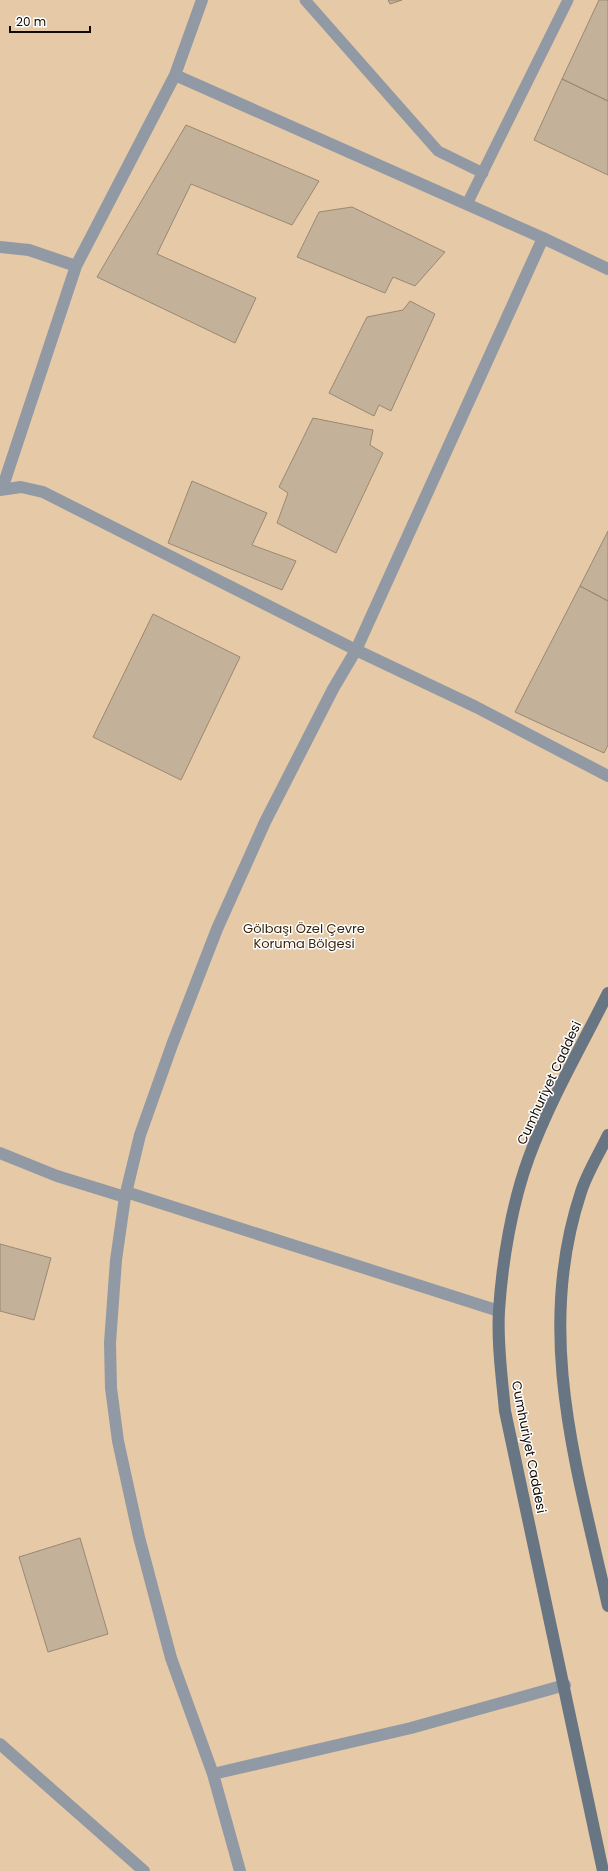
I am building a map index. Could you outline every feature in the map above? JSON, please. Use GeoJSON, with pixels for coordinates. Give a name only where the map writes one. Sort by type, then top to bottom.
{"type":"FeatureCollection","features":[{"type":"Feature","properties":{"kind":"main road","name":"Cumhuriyet Caddesi"},"geometry":{"type":"LineString","coordinates":[[603,1871],[565,1685],[505,1411],[501,1374],[499,1311],[511,1228],[529,1158],[548,1113],[608,993]]}},
{"type":"Feature","properties":{"kind":"main road"},"geometry":{"type":"LineString","coordinates":[[608,1135],[581,1191],[571,1229],[560,1291],[559,1335],[562,1386],[567,1421],[608,1606]]}},
{"type":"Feature","properties":{"kind":"street"},"geometry":{"type":"LineString","coordinates":[[202,0],[175,75],[76,266],[1,490],[21,487],[43,492],[356,650],[476,707],[608,776]]}},
{"type":"Feature","properties":{"kind":"street"},"geometry":{"type":"LineString","coordinates":[[175,75],[543,238],[608,269]]}},
{"type":"Feature","properties":{"kind":"street"},"geometry":{"type":"LineString","coordinates":[[240,1871],[213,1774],[171,1658],[139,1537],[118,1441],[111,1388],[110,1342],[116,1260],[126,1194],[140,1136],[172,1045],[217,929],[265,822],[333,689],[356,650],[543,238]]}},
{"type":"Feature","properties":{"kind":"street"},"geometry":{"type":"LineString","coordinates":[[0,247],[29,250],[76,266]]}},
{"type":"Feature","properties":{"kind":"street"},"geometry":{"type":"LineString","coordinates":[[0,1153],[57,1176],[126,1194],[499,1311]]}},
{"type":"Feature","properties":{"kind":"street"},"geometry":{"type":"LineString","coordinates":[[213,1774],[411,1728],[565,1685]]}},
{"type":"Feature","properties":{"kind":"street"},"geometry":{"type":"LineString","coordinates":[[0,1744],[144,1871]]}},
{"type":"Feature","properties":{"kind":"lane"},"geometry":{"type":"LineString","coordinates":[[305,0],[438,151],[482,173]]}},
{"type":"Feature","properties":{"kind":"lane"},"geometry":{"type":"LineString","coordinates":[[467,204],[568,0]]}},
{"type":"Feature","properties":{"kind":"green space","name":"Gölbaşı Özel Çevre Koruma Bölgesi"},"geometry":{"type":"Polygon","coordinates":[[[0,0],[608,0],[608,1871],[0,1871],[0,0]]]}},
{"type":"Feature","properties":{"kind":"building"},"geometry":{"type":"Polygon","coordinates":[[[388,0],[402,0],[390,4],[388,0]]]}},
{"type":"Feature","properties":{"kind":"building"},"geometry":{"type":"Polygon","coordinates":[[[599,0],[608,0],[608,101],[562,79],[599,0]]]}},
{"type":"Feature","properties":{"kind":"building"},"geometry":{"type":"Polygon","coordinates":[[[562,79],[608,101],[608,175],[534,140],[562,79]]]}},
{"type":"Feature","properties":{"kind":"building"},"geometry":{"type":"Polygon","coordinates":[[[186,125],[319,181],[292,225],[191,184],[157,254],[256,298],[235,343],[97,277],[186,125]]]}},
{"type":"Feature","properties":{"kind":"building"},"geometry":{"type":"Polygon","coordinates":[[[352,207],[445,252],[415,286],[393,277],[385,293],[297,257],[319,212],[352,207]]]}},
{"type":"Feature","properties":{"kind":"building"},"geometry":{"type":"Polygon","coordinates":[[[410,301],[435,314],[391,411],[379,405],[374,416],[329,393],[367,317],[403,310],[410,301]]]}},
{"type":"Feature","properties":{"kind":"building"},"geometry":{"type":"Polygon","coordinates":[[[313,418],[373,430],[370,445],[383,453],[336,553],[277,523],[288,493],[279,487],[313,418]]]}},
{"type":"Feature","properties":{"kind":"building"},"geometry":{"type":"Polygon","coordinates":[[[192,481],[267,513],[252,545],[296,561],[282,590],[168,543],[192,481]]]}},
{"type":"Feature","properties":{"kind":"building"},"geometry":{"type":"Polygon","coordinates":[[[608,531],[608,601],[580,586],[608,531]]]}},
{"type":"Feature","properties":{"kind":"building"},"geometry":{"type":"Polygon","coordinates":[[[580,586],[608,601],[608,745],[604,753],[515,712],[580,586]]]}},
{"type":"Feature","properties":{"kind":"building"},"geometry":{"type":"Polygon","coordinates":[[[153,614],[240,657],[181,780],[93,737],[153,614]]]}},
{"type":"Feature","properties":{"kind":"building"},"geometry":{"type":"Polygon","coordinates":[[[0,1244],[51,1258],[34,1320],[0,1311],[0,1244]]]}},
{"type":"Feature","properties":{"kind":"building"},"geometry":{"type":"Polygon","coordinates":[[[80,1538],[108,1634],[48,1652],[19,1557],[80,1538]]]}}]}
